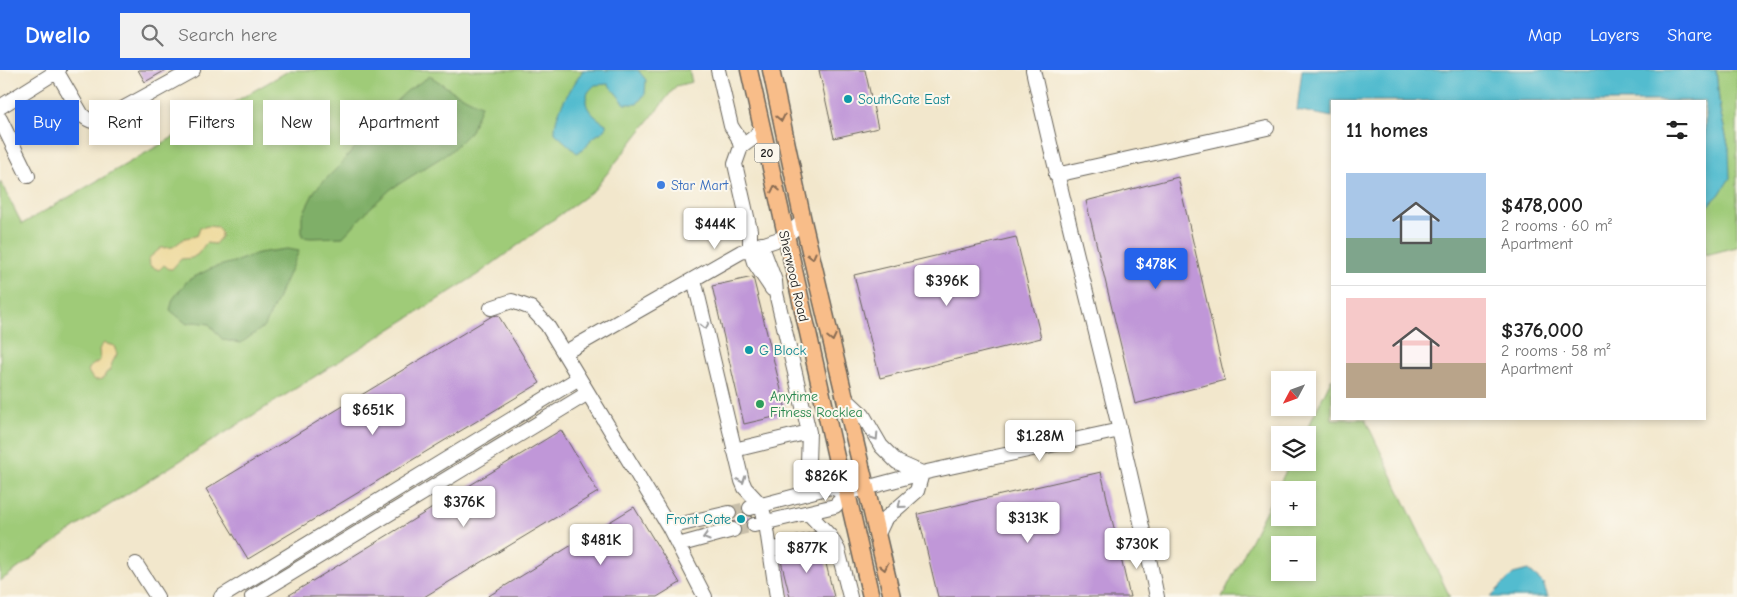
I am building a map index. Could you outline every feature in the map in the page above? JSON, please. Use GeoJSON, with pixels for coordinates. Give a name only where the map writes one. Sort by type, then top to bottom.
{"type":"FeatureCollection","features":[{"type":"Feature","properties":{"kind":"main road","name":"Sherwood Road"},"geometry":{"type":"LineString","coordinates":[[749,70],[785,237],[870,596]]}},
{"type":"Feature","properties":{"kind":"main road","name":"Sherwood Road"},"geometry":{"type":"LineString","coordinates":[[771,70],[892,597]]}},
{"type":"Feature","properties":{"kind":"street"},"geometry":{"type":"LineString","coordinates":[[0,106],[58,71],[82,115],[88,120],[96,122],[192,70]]}},
{"type":"Feature","properties":{"kind":"street"},"geometry":{"type":"LineString","coordinates":[[718,70],[731,126],[738,137],[741,147]]}},
{"type":"Feature","properties":{"kind":"street"},"geometry":{"type":"LineString","coordinates":[[1032,70],[1056,175],[1120,430],[1157,597]]}},
{"type":"Feature","properties":{"kind":"street"},"geometry":{"type":"LineString","coordinates":[[0,119],[28,176]]}},
{"type":"Feature","properties":{"kind":"street"},"geometry":{"type":"LineString","coordinates":[[761,127],[756,136],[741,147],[735,164],[750,230],[756,247],[775,281],[776,293],[809,432],[807,493]]}},
{"type":"Feature","properties":{"kind":"street"},"geometry":{"type":"LineString","coordinates":[[1056,175],[1267,128]]}},
{"type":"Feature","properties":{"kind":"street"},"geometry":{"type":"LineString","coordinates":[[564,353],[741,252],[785,237],[804,220]]}},
{"type":"Feature","properties":{"kind":"street"},"geometry":{"type":"LineString","coordinates":[[694,279],[734,450],[745,488],[755,507],[770,550],[777,597]]}},
{"type":"Feature","properties":{"kind":"street"},"geometry":{"type":"LineString","coordinates":[[491,308],[512,301],[531,308],[547,325],[669,527],[705,597]]}},
{"type":"Feature","properties":{"kind":"street"},"geometry":{"type":"LineString","coordinates":[[221,597],[579,378]]}},
{"type":"Feature","properties":{"kind":"street"},"geometry":{"type":"LineString","coordinates":[[252,597],[588,393]]}},
{"type":"Feature","properties":{"kind":"street"},"geometry":{"type":"LineString","coordinates":[[846,399],[862,415],[881,446],[897,462],[922,473]]}},
{"type":"Feature","properties":{"kind":"street"},"geometry":{"type":"LineString","coordinates":[[760,524],[834,506],[847,493],[922,473],[1120,430]]}},
{"type":"Feature","properties":{"kind":"street"},"geometry":{"type":"LineString","coordinates":[[734,450],[809,432]]}},
{"type":"Feature","properties":{"kind":"street"},"geometry":{"type":"LineString","coordinates":[[877,536],[885,519],[917,491],[922,473]]}},
{"type":"Feature","properties":{"kind":"street"},"geometry":{"type":"LineString","coordinates":[[755,507],[830,487],[847,493]]}},
{"type":"Feature","properties":{"kind":"street"},"geometry":{"type":"LineString","coordinates":[[669,527],[729,513]]}},
{"type":"Feature","properties":{"kind":"street"},"geometry":{"type":"LineString","coordinates":[[808,513],[830,536],[838,550],[850,597]]}},
{"type":"Feature","properties":{"kind":"street"},"geometry":{"type":"LineString","coordinates":[[678,545],[733,530]]}},
{"type":"Feature","properties":{"kind":"street"},"geometry":{"type":"LineString","coordinates":[[770,550],[830,536]]}},
{"type":"Feature","properties":{"kind":"street"},"geometry":{"type":"LineString","coordinates":[[136,564],[157,597]]}},
{"type":"Feature","properties":{"kind":"green space"},"geometry":{"type":"Polygon","coordinates":[[[290,70],[689,70],[692,82],[676,86],[594,190],[477,275],[92,516],[0,581],[0,181],[22,224],[170,139],[170,145],[253,145],[253,100],[238,100],[290,70]]]}},
{"type":"Feature","properties":{"kind":"green space"},"geometry":{"type":"Polygon","coordinates":[[[1716,70],[1737,70],[1737,247],[1706,255],[1706,207],[1719,195],[1729,148],[1720,110],[1716,70]]]}},
{"type":"Feature","properties":{"kind":"green space"},"geometry":{"type":"Polygon","coordinates":[[[430,76],[454,92],[481,105],[471,131],[457,145],[457,100],[397,100],[407,91],[430,76]]]}},
{"type":"Feature","properties":{"kind":"green space"},"geometry":{"type":"Polygon","coordinates":[[[357,145],[457,145],[450,152],[391,189],[343,237],[302,237],[302,216],[315,190],[357,145]]]}},
{"type":"Feature","properties":{"kind":"green space"},"geometry":{"type":"Polygon","coordinates":[[[287,249],[299,251],[265,326],[241,343],[223,340],[209,324],[195,322],[187,324],[170,310],[173,299],[188,280],[212,268],[258,253],[287,249]]]}},
{"type":"Feature","properties":{"kind":"green space"},"geometry":{"type":"Polygon","coordinates":[[[1331,380],[1331,420],[1365,420],[1450,597],[1222,597],[1271,500],[1271,526],[1316,526],[1316,481],[1281,481],[1286,471],[1316,471],[1316,426],[1308,426],[1313,416],[1316,416],[1316,411],[1331,380]]]}},
{"type":"Feature","properties":{"kind":"sand"},"geometry":{"type":"Polygon","coordinates":[[[208,226],[217,227],[221,231],[221,237],[215,244],[206,243],[198,254],[192,258],[181,259],[172,269],[164,265],[159,270],[150,266],[149,258],[161,248],[173,247],[185,238],[196,236],[200,228],[208,226]]]}},
{"type":"Feature","properties":{"kind":"sand"},"geometry":{"type":"Polygon","coordinates":[[[104,343],[114,346],[117,354],[110,370],[103,379],[96,380],[92,378],[88,371],[90,367],[100,360],[99,349],[104,343]]]}},
{"type":"Feature","properties":{"kind":"water"},"geometry":{"type":"Polygon","coordinates":[[[583,70],[638,70],[646,80],[645,94],[637,104],[625,104],[608,84],[595,85],[588,94],[586,104],[594,116],[606,124],[606,129],[591,139],[587,146],[577,153],[555,133],[555,125],[564,100],[583,70]]]}},
{"type":"Feature","properties":{"kind":"water"},"geometry":{"type":"Polygon","coordinates":[[[1302,70],[1716,70],[1720,110],[1729,148],[1730,178],[1719,195],[1706,207],[1706,100],[1331,100],[1331,117],[1297,110],[1302,70]]]}},
{"type":"Feature","properties":{"kind":"water"},"geometry":{"type":"Polygon","coordinates":[[[1528,570],[1543,583],[1548,597],[1490,597],[1513,574],[1528,570]]]}},
{"type":"Feature","properties":{"kind":"building"},"geometry":{"type":"Polygon","coordinates":[[[138,70],[166,70],[145,82],[138,70]]]}},
{"type":"Feature","properties":{"kind":"building","name":"SouthGate East"},"geometry":{"type":"Polygon","coordinates":[[[819,70],[865,70],[878,128],[834,138],[819,70]]]}},
{"type":"Feature","properties":{"kind":"building"},"geometry":{"type":"Polygon","coordinates":[[[1178,177],[1225,380],[1135,404],[1086,201],[1178,177]]]}},
{"type":"Feature","properties":{"kind":"building"},"geometry":{"type":"Polygon","coordinates":[[[1016,237],[1041,338],[880,378],[854,275],[1016,237]]]}},
{"type":"Feature","properties":{"kind":"building","name":"G Block"},"geometry":{"type":"Polygon","coordinates":[[[753,277],[787,414],[744,424],[712,286],[753,277]]]}},
{"type":"Feature","properties":{"kind":"building"},"geometry":{"type":"Polygon","coordinates":[[[498,315],[540,383],[248,559],[206,489],[492,316],[498,315]]]}},
{"type":"Feature","properties":{"kind":"building"},"geometry":{"type":"Polygon","coordinates":[[[561,430],[598,492],[424,597],[286,597],[561,430]]]}},
{"type":"Feature","properties":{"kind":"building"},"geometry":{"type":"Polygon","coordinates":[[[1101,472],[1130,597],[938,597],[918,514],[1101,472]]]}},
{"type":"Feature","properties":{"kind":"building"},"geometry":{"type":"Polygon","coordinates":[[[634,507],[680,583],[657,597],[487,597],[634,507]]]}},
{"type":"Feature","properties":{"kind":"building"},"geometry":{"type":"Polygon","coordinates":[[[741,508],[744,514],[752,517],[746,522],[747,530],[742,531],[739,523],[731,521],[737,516],[736,509],[741,508]]]}},
{"type":"Feature","properties":{"kind":"building"},"geometry":{"type":"Polygon","coordinates":[[[822,547],[834,597],[790,597],[780,557],[822,547]]]}},
{"type":"Feature","properties":{"kind":"tunnel"},"geometry":{"type":"LineString","coordinates":[[729,513],[750,508]]}},
{"type":"Feature","properties":{"kind":"tunnel"},"geometry":{"type":"LineString","coordinates":[[733,530],[754,525]]}},
{"type":"Feature","properties":{"kind":"place","name":"SouthGate East"},"geometry":{"type":"Point","coordinates":[848,99]}},
{"type":"Feature","properties":{"kind":"place","name":"Star Mart"},"geometry":{"type":"Point","coordinates":[661,185]}},
{"type":"Feature","properties":{"kind":"place","name":"G Block"},"geometry":{"type":"Point","coordinates":[749,350]}},
{"type":"Feature","properties":{"kind":"place","name":"Anytime Fitness Rocklea"},"geometry":{"type":"Point","coordinates":[760,404]}},
{"type":"Feature","properties":{"kind":"place","name":"Front Gate"},"geometry":{"type":"Point","coordinates":[741,519]}}]}
